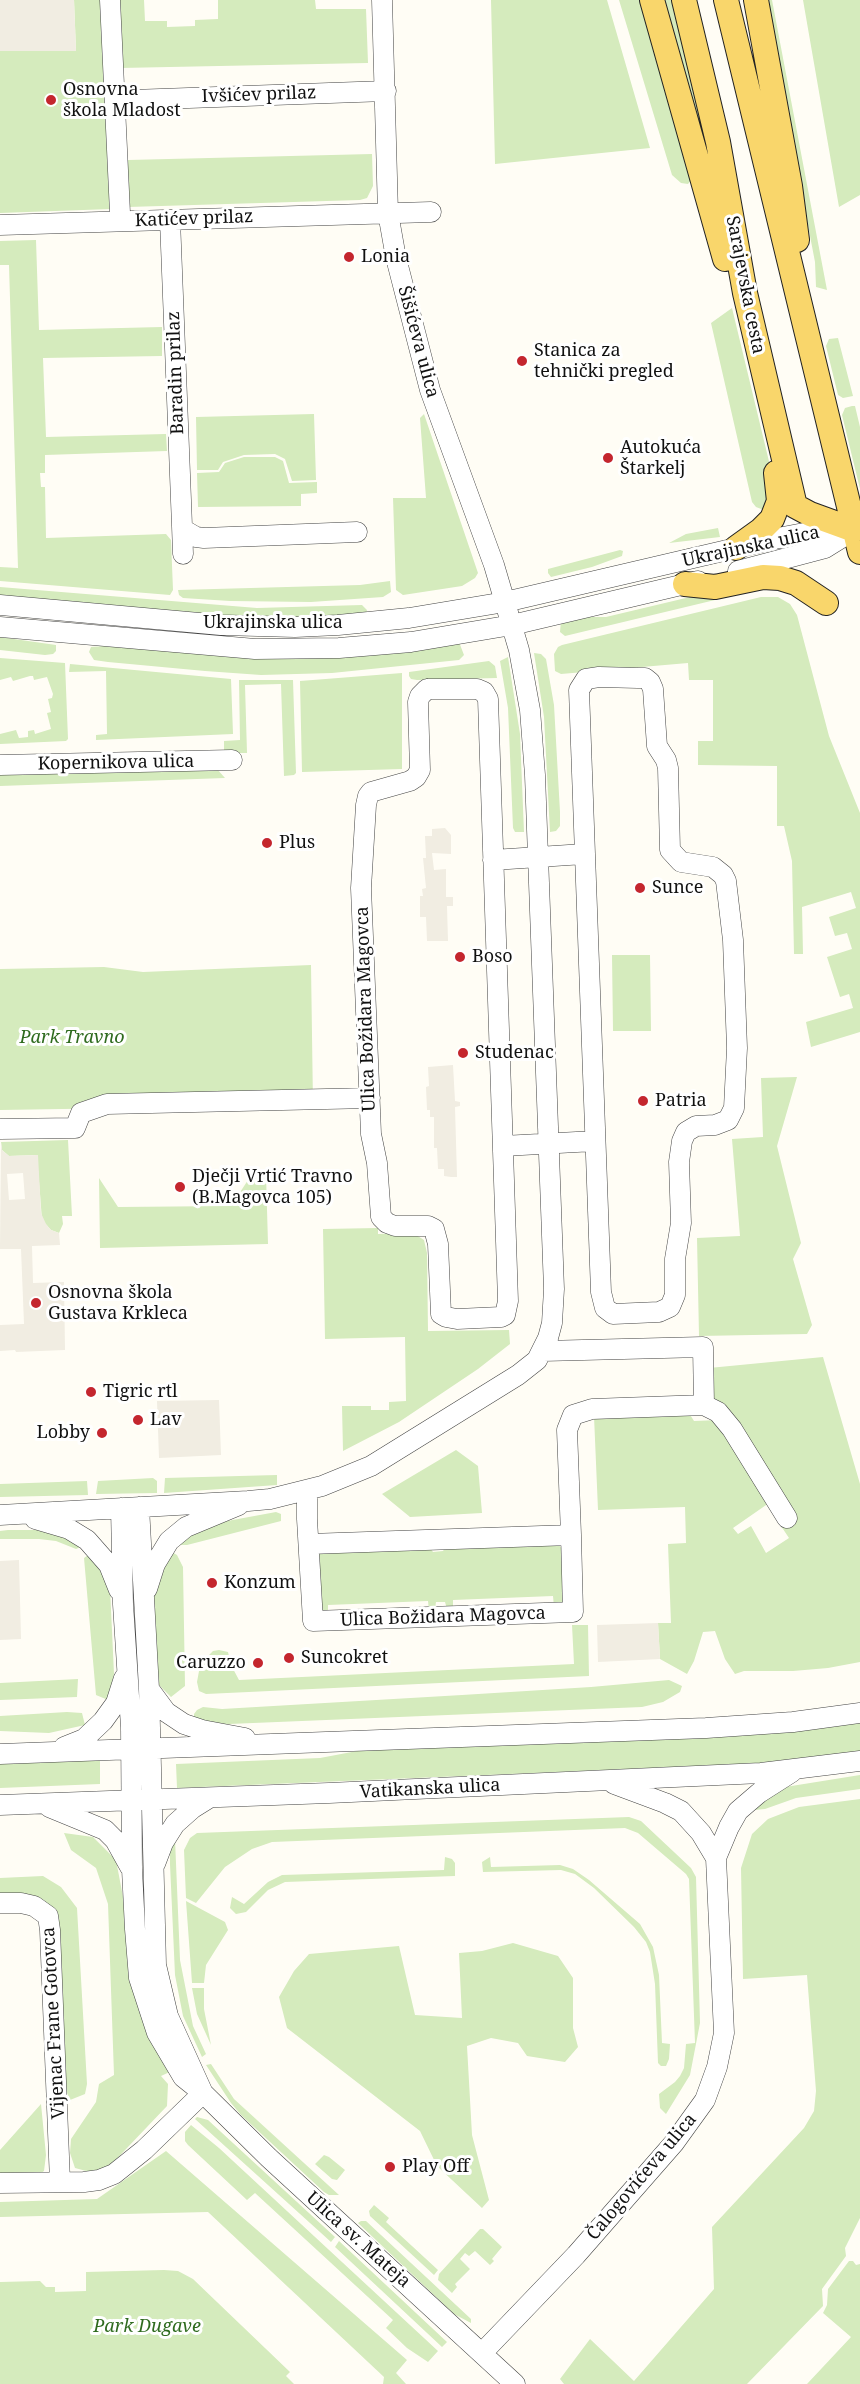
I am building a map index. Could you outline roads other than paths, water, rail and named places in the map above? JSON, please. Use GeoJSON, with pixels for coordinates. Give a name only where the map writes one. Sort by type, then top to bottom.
{"type":"FeatureCollection","features":[{"type":"Feature","properties":{"kind":"main road"},"geometry":{"type":"LineString","coordinates":[[652,0],[722,248],[737,311],[753,329]]}},
{"type":"Feature","properties":{"kind":"main road","name":"Sarajevska cesta"},"geometry":{"type":"LineString","coordinates":[[684,0],[718,142],[753,329],[795,506],[857,541]]}},
{"type":"Feature","properties":{"kind":"main road"},"geometry":{"type":"LineString","coordinates":[[726,0],[857,541]]}},
{"type":"Feature","properties":{"kind":"main road"},"geometry":{"type":"LineString","coordinates":[[756,0],[795,218],[798,252],[793,278]]}},
{"type":"Feature","properties":{"kind":"main road"},"geometry":{"type":"LineString","coordinates":[[736,548],[766,526],[777,508],[779,484],[771,442],[775,421]]}},
{"type":"Feature","properties":{"kind":"main road"},"geometry":{"type":"LineString","coordinates":[[685,584],[715,587],[763,577],[780,578],[796,583],[826,603]]}},
{"type":"Feature","properties":{"kind":"street"},"geometry":{"type":"LineString","coordinates":[[110,0],[120,213]]}},
{"type":"Feature","properties":{"kind":"street","name":"Šišićeva ulica"},"geometry":{"type":"LineString","coordinates":[[382,0],[388,213],[396,258],[430,390],[512,625]]}},
{"type":"Feature","properties":{"kind":"street","name":"Ivšićev prilaz"},"geometry":{"type":"LineString","coordinates":[[132,100],[386,91]]}},
{"type":"Feature","properties":{"kind":"street","name":"Katićev prilaz"},"geometry":{"type":"LineString","coordinates":[[0,225],[431,212]]}},
{"type":"Feature","properties":{"kind":"street","name":"Baradin prilaz"},"geometry":{"type":"LineString","coordinates":[[170,220],[183,554]]}},
{"type":"Feature","properties":{"kind":"street"},"geometry":{"type":"LineString","coordinates":[[182,526],[189,534],[204,538],[357,532]]}},
{"type":"Feature","properties":{"kind":"street","name":"Ukrajinska ulica"},"geometry":{"type":"LineString","coordinates":[[0,605],[221,625],[295,627],[409,618],[505,602],[820,530],[857,541]]}},
{"type":"Feature","properties":{"kind":"street","name":"Ukrajinska ulica"},"geometry":{"type":"LineString","coordinates":[[0,627],[255,649],[294,650],[411,642],[512,625],[857,541]]}},
{"type":"Feature","properties":{"kind":"street"},"geometry":{"type":"LineString","coordinates":[[7,1515],[248,1501],[307,1491],[336,1482],[371,1466],[518,1375],[537,1360],[543,1351],[552,1323],[554,1289],[538,858],[530,710],[512,625]]}},
{"type":"Feature","properties":{"kind":"street"},"geometry":{"type":"LineString","coordinates":[[593,677],[645,678],[653,688],[657,746],[668,768],[670,850],[681,862],[714,867],[723,875],[726,881],[734,940],[737,1062],[734,1108],[728,1120],[716,1125],[696,1126],[686,1132],[682,1141],[681,1223],[675,1259],[675,1295],[670,1307],[665,1310],[618,1314],[604,1308],[601,1292],[595,1141],[580,684],[593,677]]}},
{"type":"Feature","properties":{"kind":"street","name":"Ulica Božidara Magovca"},"geometry":{"type":"LineString","coordinates":[[477,689],[484,692],[488,699],[493,860],[508,1301],[505,1315],[501,1317],[468,1319],[446,1317],[441,1314],[438,1244],[434,1229],[428,1226],[395,1226],[387,1223],[381,1217],[377,1163],[371,1134],[361,888],[366,805],[371,792],[410,781],[420,770],[418,702],[420,696],[427,690],[477,689]]}},
{"type":"Feature","properties":{"kind":"street","name":"Kopernikova ulica"},"geometry":{"type":"LineString","coordinates":[[0,765],[232,760]]}},
{"type":"Feature","properties":{"kind":"street"},"geometry":{"type":"LineString","coordinates":[[493,860],[584,854]]}},
{"type":"Feature","properties":{"kind":"street"},"geometry":{"type":"LineString","coordinates":[[0,1129],[75,1128],[81,1113],[107,1104],[275,1102],[370,1098]]}},
{"type":"Feature","properties":{"kind":"street"},"geometry":{"type":"LineString","coordinates":[[502,1146],[595,1141]]}},
{"type":"Feature","properties":{"kind":"street"},"geometry":{"type":"LineString","coordinates":[[543,1351],[703,1347],[704,1405],[718,1412],[732,1429],[787,1518]]}},
{"type":"Feature","properties":{"kind":"street","name":"Ulica Božidara Magovca"},"geometry":{"type":"LineString","coordinates":[[307,1491],[313,1622],[573,1612],[567,1430],[573,1415],[592,1409],[704,1405]]}},
{"type":"Feature","properties":{"kind":"street"},"geometry":{"type":"LineString","coordinates":[[144,1600],[155,1564],[169,1541],[186,1527],[248,1501]]}},
{"type":"Feature","properties":{"kind":"street"},"geometry":{"type":"LineString","coordinates":[[130,1508],[144,1600],[149,1689],[131,1800]]}},
{"type":"Feature","properties":{"kind":"street"},"geometry":{"type":"LineString","coordinates":[[130,1508],[123,1604],[140,1750]]}},
{"type":"Feature","properties":{"kind":"street"},"geometry":{"type":"LineString","coordinates":[[7,1515],[69,1529],[87,1540],[104,1557],[112,1570],[123,1604]]}},
{"type":"Feature","properties":{"kind":"street"},"geometry":{"type":"LineString","coordinates":[[309,1544],[571,1535]]}},
{"type":"Feature","properties":{"kind":"street"},"geometry":{"type":"LineString","coordinates":[[43,1753],[78,1742],[104,1721],[116,1703],[128,1661]]}},
{"type":"Feature","properties":{"kind":"street"},"geometry":{"type":"LineString","coordinates":[[149,1689],[166,1712],[184,1724],[202,1730],[280,1745]]}},
{"type":"Feature","properties":{"kind":"street"},"geometry":{"type":"LineString","coordinates":[[0,1754],[705,1728],[793,1722],[860,1713]]}},
{"type":"Feature","properties":{"kind":"street","name":"Ulica sv. Mateja"},"geometry":{"type":"LineString","coordinates":[[140,1750],[151,1799],[154,1946],[159,1984],[168,2016],[204,2093]]}},
{"type":"Feature","properties":{"kind":"street","name":"Vatikanska ulica"},"geometry":{"type":"LineString","coordinates":[[0,1805],[603,1781],[795,1770],[860,1761]]}},
{"type":"Feature","properties":{"kind":"street","name":"Čalogovićeva ulica"},"geometry":{"type":"LineString","coordinates":[[483,2352],[576,2255],[674,2143],[705,2100],[717,2067],[724,2033],[716,1858],[738,1811],[759,1793],[795,1770]]}},
{"type":"Feature","properties":{"kind":"street","name":"Čalogovićeva ulica"},"geometry":{"type":"LineString","coordinates":[[603,1781],[646,1795],[681,1811],[701,1833],[716,1858]]}},
{"type":"Feature","properties":{"kind":"street"},"geometry":{"type":"LineString","coordinates":[[152,1872],[163,1843],[175,1824],[193,1808],[211,1797]]}},
{"type":"Feature","properties":{"kind":"street","name":"Ulica sv. Mateja"},"geometry":{"type":"LineString","coordinates":[[131,1800],[137,1958],[145,2001],[169,2057],[183,2077],[204,2093],[269,2158],[483,2352],[515,2384]]}},
{"type":"Feature","properties":{"kind":"street"},"geometry":{"type":"LineString","coordinates":[[40,1803],[89,1821],[105,1830],[116,1840],[132,1869]]}},
{"type":"Feature","properties":{"kind":"street","name":"Vijenac Frane Gotovca"},"geometry":{"type":"LineString","coordinates":[[0,1903],[21,1903],[34,1906],[48,1916],[60,2182]]}},
{"type":"Feature","properties":{"kind":"street"},"geometry":{"type":"LineString","coordinates":[[0,2183],[99,2180],[114,2174],[144,2150],[204,2093]]}},
{"type":"Feature","properties":{"kind":"place","name":"Osnovna škola Mladost"},"geometry":{"type":"Point","coordinates":[51,100]}},
{"type":"Feature","properties":{"kind":"place","name":"Lonia"},"geometry":{"type":"Point","coordinates":[349,257]}},
{"type":"Feature","properties":{"kind":"place","name":"Stanica za tehnički pregled"},"geometry":{"type":"Point","coordinates":[522,361]}},
{"type":"Feature","properties":{"kind":"place","name":"Autokuća Štarkelj"},"geometry":{"type":"Point","coordinates":[608,458]}},
{"type":"Feature","properties":{"kind":"place","name":"Plus"},"geometry":{"type":"Point","coordinates":[267,843]}},
{"type":"Feature","properties":{"kind":"place","name":"Sunce"},"geometry":{"type":"Point","coordinates":[640,888]}},
{"type":"Feature","properties":{"kind":"place","name":"Boso"},"geometry":{"type":"Point","coordinates":[460,957]}},
{"type":"Feature","properties":{"kind":"place","name":"Studenac"},"geometry":{"type":"Point","coordinates":[463,1053]}},
{"type":"Feature","properties":{"kind":"place","name":"Patria"},"geometry":{"type":"Point","coordinates":[643,1101]}},
{"type":"Feature","properties":{"kind":"place","name":"Dječji Vrtić Travno (B.Magovca 105)"},"geometry":{"type":"Point","coordinates":[180,1187]}},
{"type":"Feature","properties":{"kind":"place","name":"Osnovna škola Gustava Krkleca"},"geometry":{"type":"Point","coordinates":[36,1303]}},
{"type":"Feature","properties":{"kind":"place","name":"Tigric rtl"},"geometry":{"type":"Point","coordinates":[91,1392]}},
{"type":"Feature","properties":{"kind":"place","name":"Lav"},"geometry":{"type":"Point","coordinates":[138,1420]}},
{"type":"Feature","properties":{"kind":"place","name":"Lobby"},"geometry":{"type":"Point","coordinates":[102,1433]}},
{"type":"Feature","properties":{"kind":"place","name":"Konzum"},"geometry":{"type":"Point","coordinates":[212,1583]}},
{"type":"Feature","properties":{"kind":"place","name":"Suncokret"},"geometry":{"type":"Point","coordinates":[289,1658]}},
{"type":"Feature","properties":{"kind":"place","name":"Caruzzo"},"geometry":{"type":"Point","coordinates":[258,1663]}},
{"type":"Feature","properties":{"kind":"place","name":"Play Off"},"geometry":{"type":"Point","coordinates":[390,2167]}},
{"type":"Feature","properties":{"kind":"park label","name":"Park Travno"},"geometry":{"type":"Point","coordinates":[72,1038]}},
{"type":"Feature","properties":{"kind":"park label","name":"Park Dugave"},"geometry":{"type":"Point","coordinates":[147,2327]}}]}
